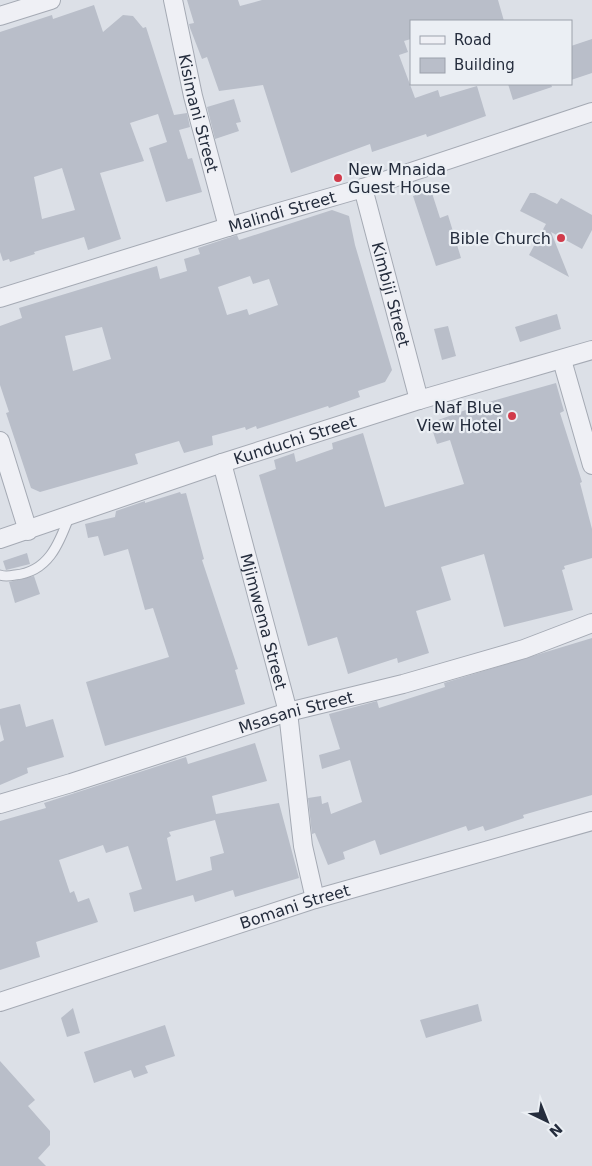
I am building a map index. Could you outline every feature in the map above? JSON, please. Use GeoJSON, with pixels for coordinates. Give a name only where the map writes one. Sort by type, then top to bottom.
{"type":"FeatureCollection","features":[{"type":"Feature","properties":{"kind":"street"},"geometry":{"type":"LineString","coordinates":[[0,16],[50,0]]}},
{"type":"Feature","properties":{"kind":"street","name":"Kisimani Street"},"geometry":{"type":"LineString","coordinates":[[173,0],[193,96],[228,227]]}},
{"type":"Feature","properties":{"kind":"street","name":"Malindi Street"},"geometry":{"type":"LineString","coordinates":[[0,298],[228,227],[363,188],[592,112]]}},
{"type":"Feature","properties":{"kind":"street","name":"Kimbiji Street"},"geometry":{"type":"LineString","coordinates":[[363,188],[419,400]]}},
{"type":"Feature","properties":{"kind":"street","name":"Kunduchi Street"},"geometry":{"type":"LineString","coordinates":[[0,539],[69,517],[222,463],[419,400],[592,350]]}},
{"type":"Feature","properties":{"kind":"street"},"geometry":{"type":"LineString","coordinates":[[562,360],[592,465]]}},
{"type":"Feature","properties":{"kind":"street"},"geometry":{"type":"LineString","coordinates":[[0,441],[28,531]]}},
{"type":"Feature","properties":{"kind":"street","name":"Mjimwema Street"},"geometry":{"type":"LineString","coordinates":[[222,463],[288,712],[303,846],[315,899]]}},
{"type":"Feature","properties":{"kind":"street","name":"Msasani Street"},"geometry":{"type":"LineString","coordinates":[[0,804],[71,783],[288,712],[403,684],[524,649],[592,624]]}},
{"type":"Feature","properties":{"kind":"street","name":"Bomani Street"},"geometry":{"type":"LineString","coordinates":[[0,1002],[315,899],[592,821]]}},
{"type":"Feature","properties":{"kind":"lane"},"geometry":{"type":"LineString","coordinates":[[0,575],[28,574],[47,561],[60,542],[69,517]]}},
{"type":"Feature","properties":{"kind":"building"},"geometry":{"type":"Polygon","coordinates":[[[187,0],[238,0],[240,6],[262,0],[498,0],[504,20],[410,20],[410,39],[404,41],[408,52],[399,55],[415,98],[438,90],[440,97],[477,86],[486,116],[427,137],[426,134],[372,152],[370,144],[291,173],[263,85],[219,91],[207,57],[202,59],[190,28],[189,24],[194,23],[187,0]]]}},
{"type":"Feature","properties":{"kind":"building"},"geometry":{"type":"Polygon","coordinates":[[[94,5],[103,32],[123,15],[133,16],[143,28],[146,27],[174,115],[187,113],[190,127],[179,130],[188,159],[192,158],[202,192],[166,202],[149,148],[167,142],[158,114],[130,123],[144,161],[100,173],[121,239],[88,250],[84,237],[34,252],[35,254],[10,262],[9,259],[3,261],[0,252],[0,32],[52,15],[53,19],[94,5]],[[62,168],[34,177],[42,219],[75,210],[62,168]]]}},
{"type":"Feature","properties":{"kind":"building"},"geometry":{"type":"Polygon","coordinates":[[[592,39],[592,73],[572,80],[572,46],[592,39]]]}},
{"type":"Feature","properties":{"kind":"building"},"geometry":{"type":"Polygon","coordinates":[[[508,85],[551,85],[552,87],[513,100],[508,85]]]}},
{"type":"Feature","properties":{"kind":"building"},"geometry":{"type":"Polygon","coordinates":[[[234,99],[241,122],[236,123],[239,131],[215,139],[207,107],[234,99]]]}},
{"type":"Feature","properties":{"kind":"building"},"geometry":{"type":"Polygon","coordinates":[[[431,190],[440,218],[448,215],[461,258],[436,266],[413,196],[431,190]]]}},
{"type":"Feature","properties":{"kind":"building"},"geometry":{"type":"Polygon","coordinates":[[[530,193],[535,193],[557,204],[561,198],[592,215],[592,230],[582,249],[551,232],[569,277],[529,255],[546,224],[520,211],[530,193]]]}},
{"type":"Feature","properties":{"kind":"building"},"geometry":{"type":"Polygon","coordinates":[[[332,210],[349,216],[355,245],[392,370],[385,382],[358,391],[360,397],[329,408],[328,406],[257,429],[256,426],[246,430],[245,427],[212,436],[213,445],[184,453],[179,441],[135,454],[138,464],[40,492],[31,488],[6,413],[9,412],[0,385],[0,326],[22,318],[19,308],[157,266],[160,279],[187,271],[184,259],[200,254],[198,248],[237,235],[239,240],[332,210]],[[250,276],[218,287],[227,315],[247,309],[249,315],[278,305],[269,279],[253,284],[250,276]],[[102,327],[65,336],[73,371],[111,359],[102,327]]]}},
{"type":"Feature","properties":{"kind":"building"},"geometry":{"type":"Polygon","coordinates":[[[557,314],[561,329],[520,342],[515,327],[557,314]]]}},
{"type":"Feature","properties":{"kind":"building"},"geometry":{"type":"Polygon","coordinates":[[[448,326],[456,356],[442,360],[434,329],[448,326]]]}},
{"type":"Feature","properties":{"kind":"building"},"geometry":{"type":"Polygon","coordinates":[[[556,383],[564,411],[560,413],[582,482],[580,483],[592,529],[592,558],[564,566],[565,569],[562,570],[573,610],[504,627],[484,554],[441,567],[451,600],[416,611],[429,653],[398,663],[397,658],[348,674],[337,637],[308,646],[259,475],[276,469],[274,460],[294,453],[296,462],[333,449],[332,443],[363,433],[385,507],[464,484],[450,440],[437,444],[430,423],[485,403],[556,383]]]}},
{"type":"Feature","properties":{"kind":"building"},"geometry":{"type":"Polygon","coordinates":[[[180,492],[181,494],[186,493],[204,559],[202,560],[238,669],[235,670],[245,704],[105,746],[86,682],[169,657],[153,608],[145,610],[128,549],[104,556],[98,536],[88,538],[85,524],[115,517],[116,511],[180,492]]]}},
{"type":"Feature","properties":{"kind":"building"},"geometry":{"type":"Polygon","coordinates":[[[27,553],[30,564],[6,570],[3,561],[27,553]]]}},
{"type":"Feature","properties":{"kind":"building"},"geometry":{"type":"Polygon","coordinates":[[[34,576],[40,594],[15,603],[9,582],[34,576]]]}},
{"type":"Feature","properties":{"kind":"building"},"geometry":{"type":"Polygon","coordinates":[[[592,638],[592,795],[523,815],[524,818],[485,831],[483,826],[468,831],[466,826],[380,855],[375,840],[343,852],[345,859],[328,865],[315,833],[312,834],[308,798],[321,796],[322,804],[328,802],[331,814],[362,802],[350,760],[322,769],[319,755],[340,749],[329,714],[377,701],[379,708],[445,687],[444,683],[592,638]]]}},
{"type":"Feature","properties":{"kind":"building"},"geometry":{"type":"Polygon","coordinates":[[[20,704],[26,727],[53,719],[64,757],[27,768],[28,773],[0,785],[0,742],[4,740],[0,724],[0,709],[20,704]]]}},
{"type":"Feature","properties":{"kind":"building"},"geometry":{"type":"Polygon","coordinates":[[[255,743],[267,781],[212,796],[216,814],[279,803],[299,878],[235,897],[233,890],[195,902],[193,895],[134,912],[129,893],[142,889],[128,846],[106,853],[103,845],[59,860],[70,893],[74,891],[78,902],[89,898],[98,922],[36,942],[40,957],[0,970],[0,821],[46,808],[44,803],[186,757],[188,764],[255,743]],[[215,820],[169,832],[171,836],[167,838],[176,881],[212,870],[210,857],[224,853],[215,820]]]}},
{"type":"Feature","properties":{"kind":"building"},"geometry":{"type":"Polygon","coordinates":[[[478,1004],[482,1021],[426,1038],[420,1020],[478,1004]]]}},
{"type":"Feature","properties":{"kind":"building"},"geometry":{"type":"Polygon","coordinates":[[[73,1008],[80,1033],[67,1037],[61,1018],[73,1008]]]}},
{"type":"Feature","properties":{"kind":"building"},"geometry":{"type":"Polygon","coordinates":[[[165,1025],[175,1056],[145,1066],[148,1073],[134,1078],[131,1070],[94,1083],[84,1052],[165,1025]]]}},
{"type":"Feature","properties":{"kind":"building"},"geometry":{"type":"Polygon","coordinates":[[[0,1061],[35,1100],[28,1106],[50,1131],[50,1145],[38,1158],[46,1166],[0,1166],[0,1061]]]}},
{"type":"Feature","properties":{"kind":"place","name":"New Mnaida Guest House"},"geometry":{"type":"Point","coordinates":[338,178]}},
{"type":"Feature","properties":{"kind":"place","name":"Bible Church"},"geometry":{"type":"Point","coordinates":[561,238]}},
{"type":"Feature","properties":{"kind":"place","name":"Naf Blue View Hotel"},"geometry":{"type":"Point","coordinates":[512,416]}}]}
